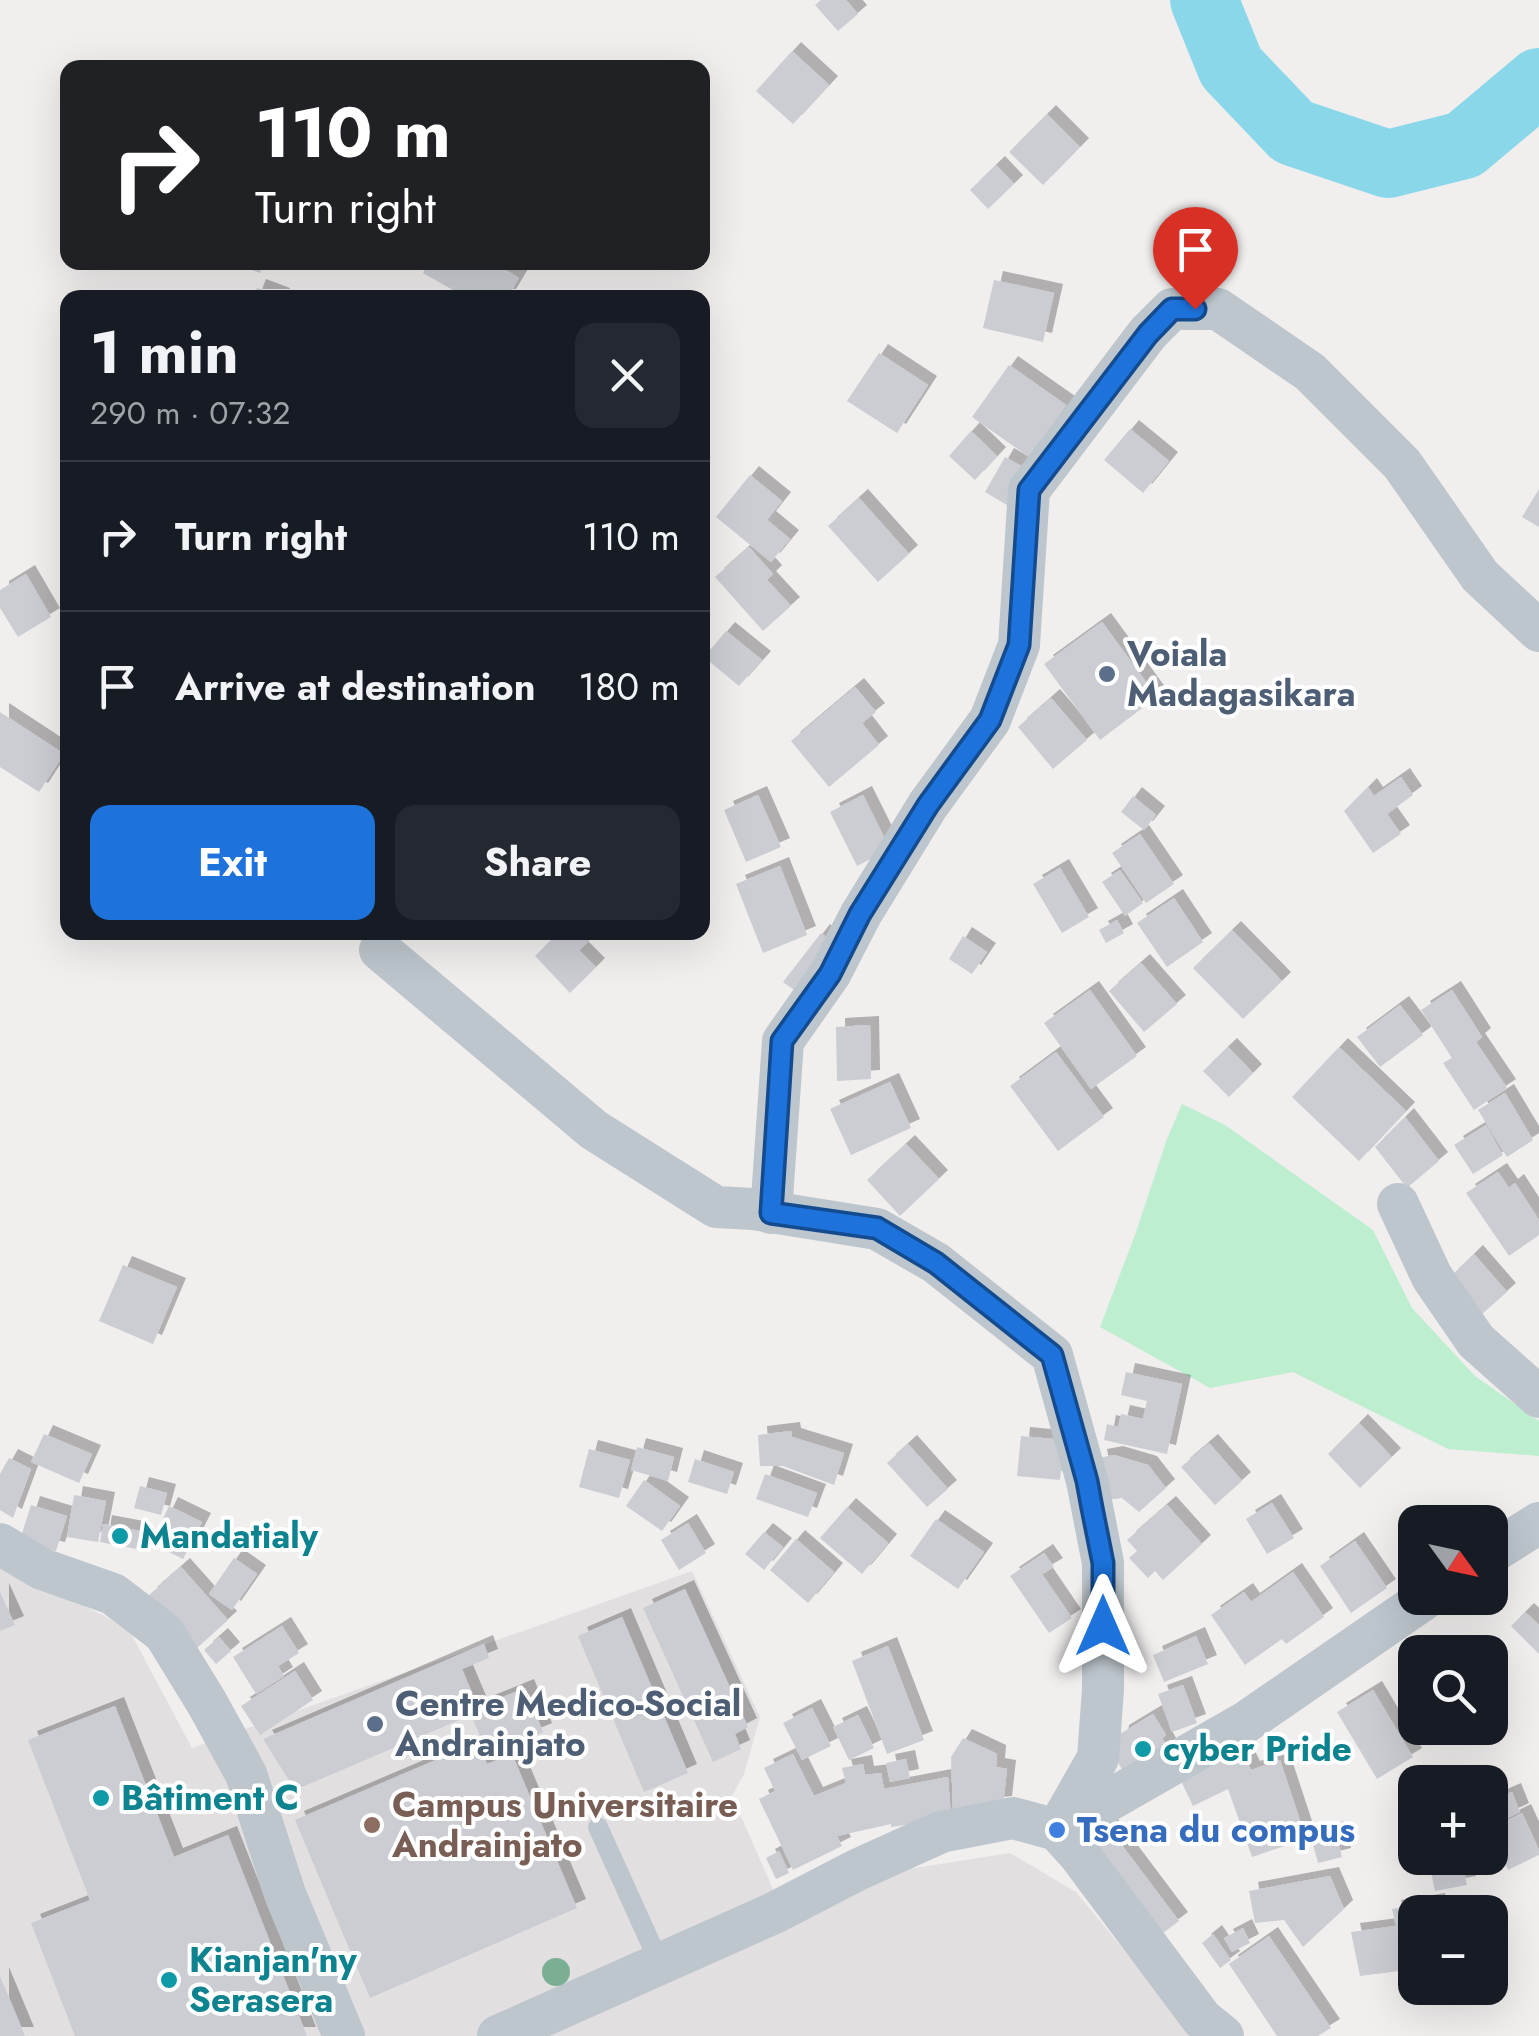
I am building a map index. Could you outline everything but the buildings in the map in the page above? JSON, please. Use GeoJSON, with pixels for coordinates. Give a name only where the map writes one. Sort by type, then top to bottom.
{"type":"FeatureCollection","features":[{"type":"Feature","properties":{"kind":"street"},"geometry":{"type":"LineString","coordinates":[[771,1213],[782,1041],[830,974],[860,914],[928,805],[990,720],[1019,645],[1029,490],[1148,334],[1172,309],[1218,309],[1310,372],[1402,464],[1480,576],[1539,631]]}},
{"type":"Feature","properties":{"kind":"street"},"geometry":{"type":"LineString","coordinates":[[380,950],[594,1130],[716,1207],[877,1228],[936,1263],[1052,1355],[1087,1481],[1103,1563],[1103,1688],[1098,1758],[1057,1830]]}},
{"type":"Feature","properties":{"kind":"street"},"geometry":{"type":"LineString","coordinates":[[1398,1204],[1432,1278],[1476,1342],[1539,1397]]}},
{"type":"Feature","properties":{"kind":"street"},"geometry":{"type":"LineString","coordinates":[[1508,1543],[1539,1523]]}},
{"type":"Feature","properties":{"kind":"street"},"geometry":{"type":"LineString","coordinates":[[0,1544],[42,1569],[112,1594],[164,1633],[246,1774],[285,1894],[344,2036]]}},
{"type":"Feature","properties":{"kind":"street"},"geometry":{"type":"LineString","coordinates":[[1057,1830],[1246,1722],[1401,1615]]}},
{"type":"Feature","properties":{"kind":"street"},"geometry":{"type":"LineString","coordinates":[[498,2036],[941,1832],[1013,1818],[1057,1830],[1202,2018],[1224,2036]]}},
{"type":"Feature","properties":{"kind":"lane"},"geometry":{"type":"LineString","coordinates":[[598,1827],[660,1964]]}},
{"type":"Feature","properties":{"kind":"shaded area","name":"Campus Universitaire Andrainjato"},"geometry":{"type":"Polygon","coordinates":[[[0,1563],[128,1628],[192,1748],[692,1571],[760,1717],[744,1774],[732,1796],[784,1914],[890,1872],[1010,1853],[1076,1892],[1195,2036],[0,2036],[0,1563]]]}},
{"type":"Feature","properties":{"kind":"green space"},"geometry":{"type":"Polygon","coordinates":[[[1182,1104],[1225,1125],[1373,1230],[1412,1308],[1475,1376],[1539,1421],[1539,1456],[1448,1449],[1293,1372],[1210,1388],[1100,1327],[1182,1104]]]}},
{"type":"Feature","properties":{"kind":"waterway"},"geometry":{"type":"LineString","coordinates":[[1204,0],[1231,67],[1293,132],[1388,164],[1464,145],[1539,82]]}},
{"type":"Feature","properties":{"kind":"place","name":"Voiala Madagasikara"},"geometry":{"type":"Point","coordinates":[1107,674]}},
{"type":"Feature","properties":{"kind":"place","name":"Mandatialy"},"geometry":{"type":"Point","coordinates":[120,1536]}},
{"type":"Feature","properties":{"kind":"place","name":"Centre Medico-Social Andrainjato"},"geometry":{"type":"Point","coordinates":[375,1724]}},
{"type":"Feature","properties":{"kind":"place","name":"cyber Pride"},"geometry":{"type":"Point","coordinates":[1143,1749]}},
{"type":"Feature","properties":{"kind":"place","name":"Bâtiment C"},"geometry":{"type":"Point","coordinates":[101,1798]}},
{"type":"Feature","properties":{"kind":"place","name":"Campus Universitaire Andrainjato"},"geometry":{"type":"Point","coordinates":[372,1825]}},
{"type":"Feature","properties":{"kind":"place","name":"Tsena du compus"},"geometry":{"type":"Point","coordinates":[1057,1830]}},
{"type":"Feature","properties":{"kind":"place","name":"Kianjan'ny Serasera"},"geometry":{"type":"Point","coordinates":[169,1980]}},
{"type":"Feature","properties":{"kind":"route"},"geometry":{"type":"LineString","coordinates":[[1103,1626],[1103,1563],[1087,1481],[1052,1355],[936,1263],[877,1228],[771,1213],[782,1041],[830,974],[860,914],[928,805],[990,720],[1019,645],[1029,490],[1148,334],[1172,309],[1195,309]]}}]}
